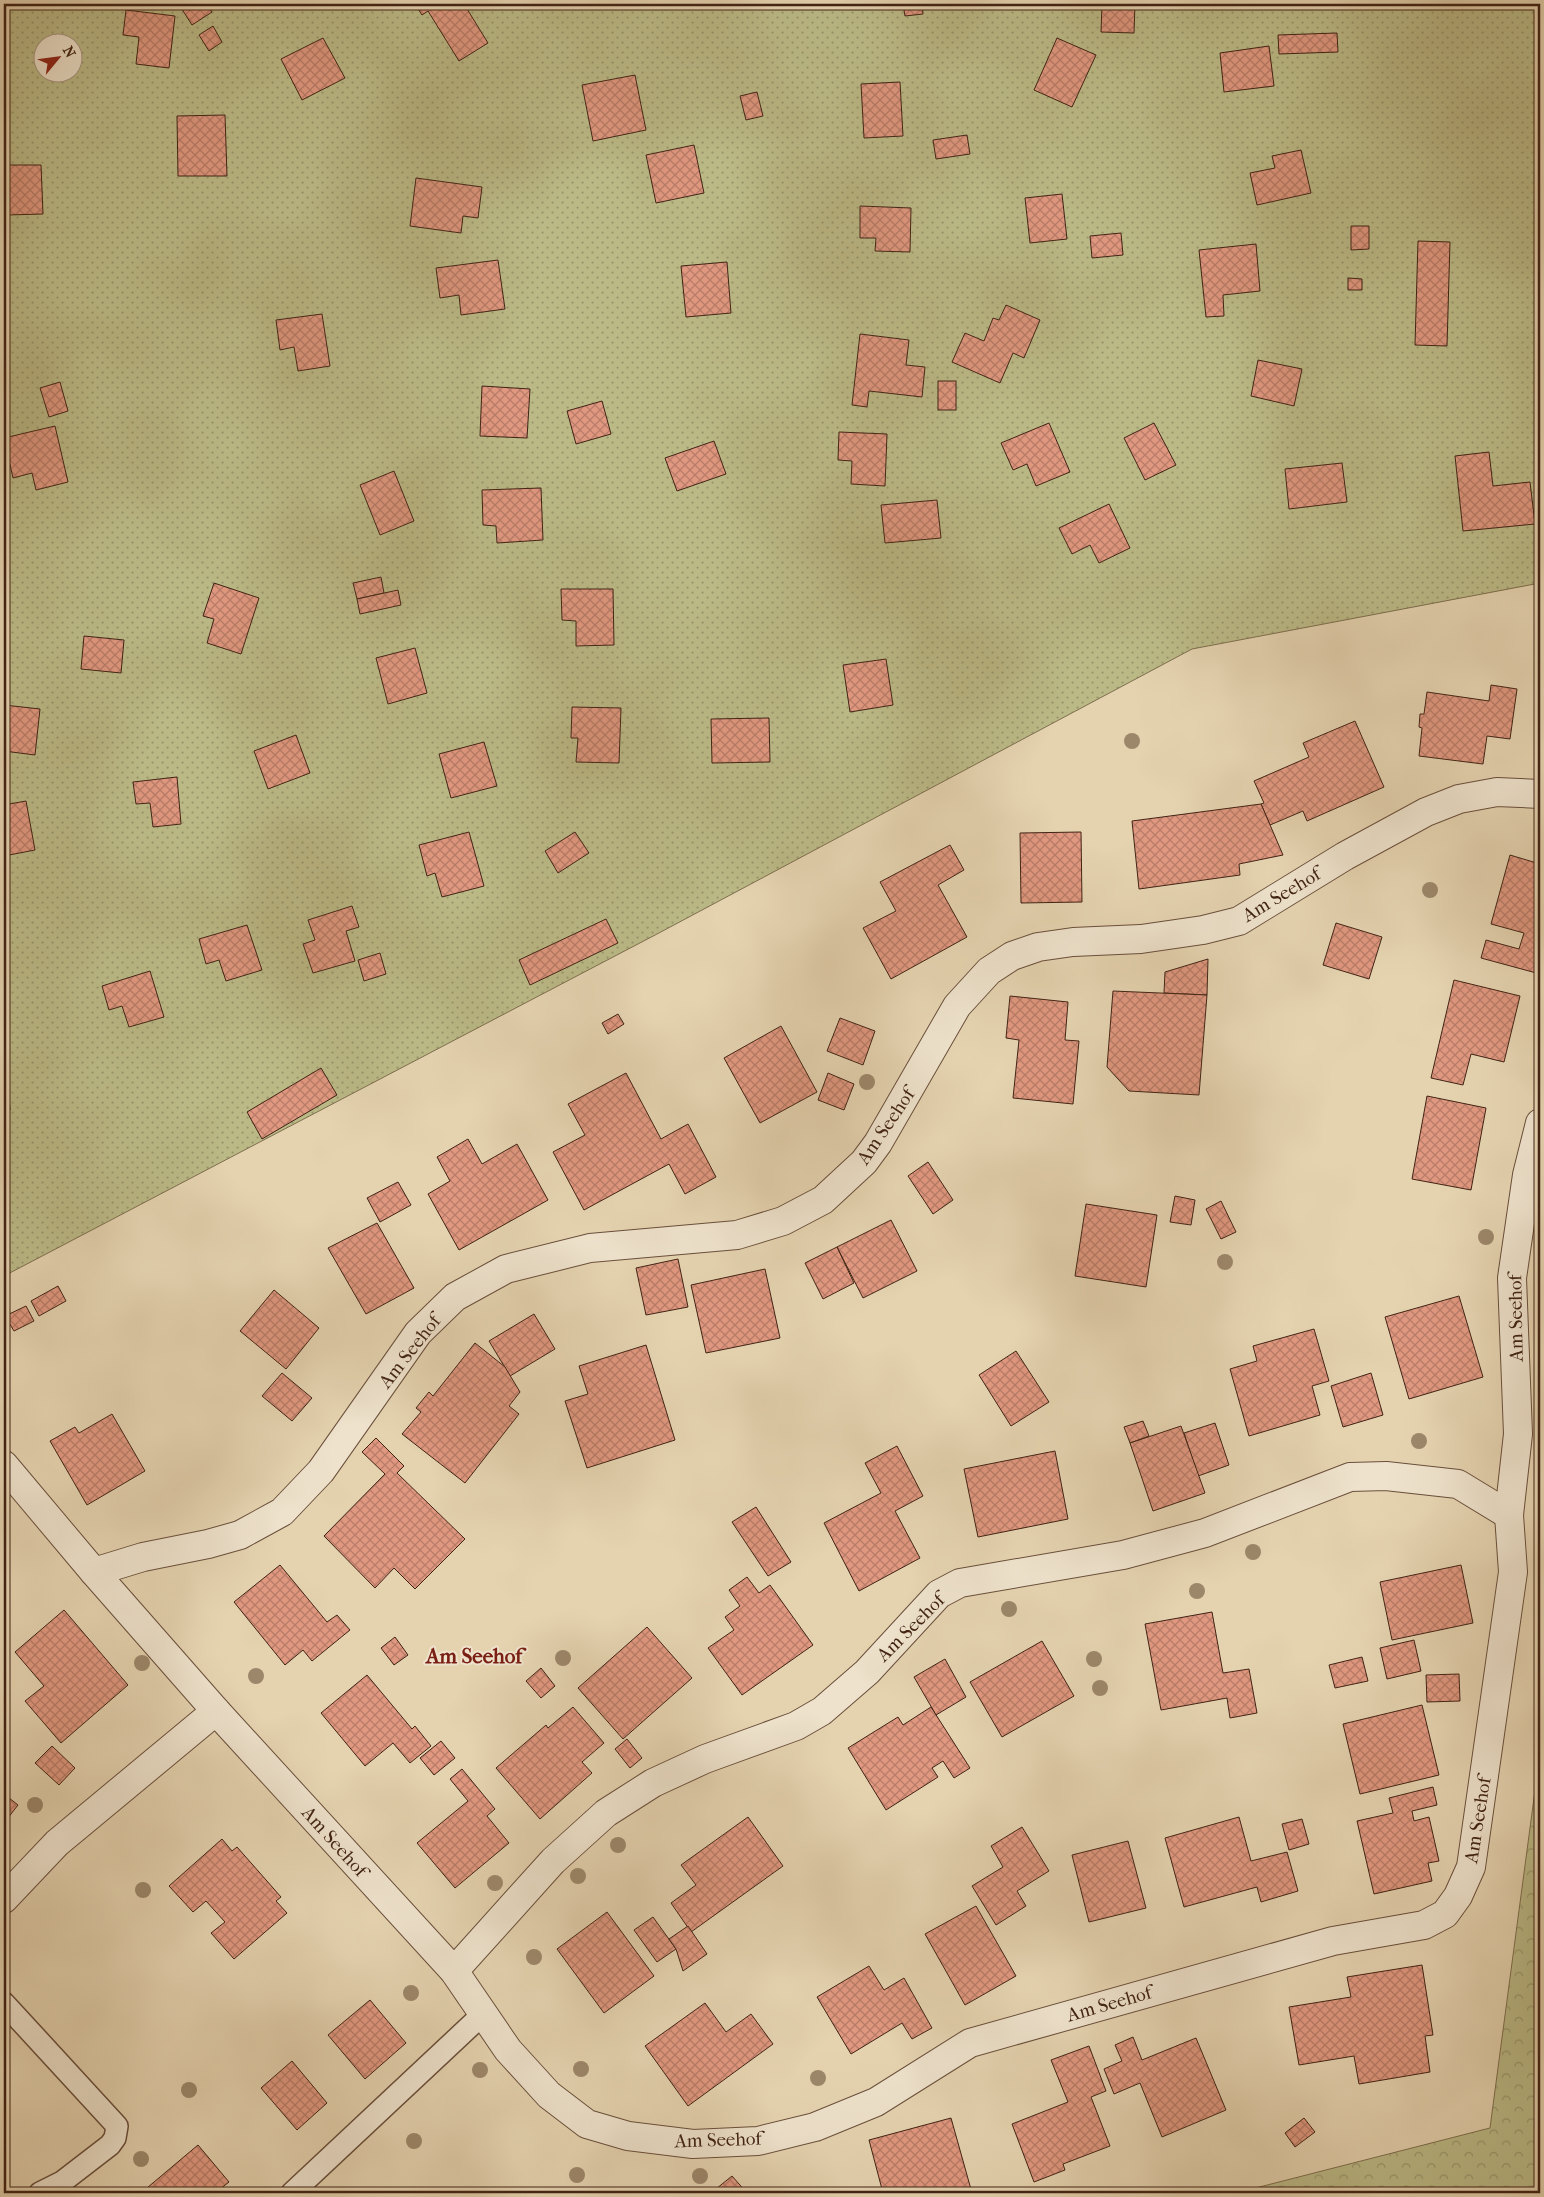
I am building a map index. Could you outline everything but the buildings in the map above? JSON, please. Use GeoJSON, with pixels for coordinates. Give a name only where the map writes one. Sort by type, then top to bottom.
{"type":"FeatureCollection","features":[{"type":"Feature","properties":{"kind":"street","name":"Am Seehof"},"geometry":{"type":"LineString","coordinates":[[94,1572],[143,1557],[208,1544],[240,1535],[282,1512],[321,1471],[418,1333],[455,1297],[506,1269],[590,1248],[737,1235],[783,1221],[823,1200],[864,1162],[892,1122],[957,1006],[989,971],[1012,956],[1038,947],[1073,942],[1141,939],[1204,930],[1239,921],[1344,856],[1426,812],[1459,799],[1497,792],[1540,794]]}},
{"type":"Feature","properties":{"kind":"street","name":"Am Seehof"},"geometry":{"type":"LineString","coordinates":[[4,1465],[94,1572],[216,1711],[454,1971],[508,2050],[550,2095],[587,2124],[628,2136],[693,2144],[758,2141],[815,2127],[876,2102],[970,2043],[1334,1940],[1424,1925],[1445,1914],[1458,1896],[1471,1866],[1513,1572],[1509,1515],[1518,1434],[1512,1278],[1527,1175],[1540,1123]]}},
{"type":"Feature","properties":{"kind":"street","name":"Am Seehof"},"geometry":{"type":"LineString","coordinates":[[454,1971],[553,1861],[606,1813],[653,1783],[705,1759],[796,1726],[822,1711],[867,1672],[939,1594],[960,1583],[1123,1555],[1205,1533],[1350,1477],[1386,1476],[1458,1484],[1509,1515]]}},
{"type":"Feature","properties":{"kind":"street"},"geometry":{"type":"LineString","coordinates":[[4,1900],[57,1843],[216,1711]]}},
{"type":"Feature","properties":{"kind":"lane"},"geometry":{"type":"LineString","coordinates":[[4,2003],[116,2126],[115,2138],[110,2145],[62,2182],[40,2193]]}},
{"type":"Feature","properties":{"kind":"lane"},"geometry":{"type":"LineString","coordinates":[[292,2193],[483,2014]]}},
{"type":"Feature","properties":{"kind":"green space"},"geometry":{"type":"Polygon","coordinates":[[[4,4],[1540,4],[1540,583],[1192,649],[657,934],[4,1276],[4,4]]]}},
{"type":"Feature","properties":{"kind":"green space"},"geometry":{"type":"Polygon","coordinates":[[[1540,1753],[1540,2193],[1236,2193],[1490,2128],[1540,1753]]]}},
{"type":"Feature","properties":{"kind":"district","name":"Am Seehof"},"geometry":{"type":"Point","coordinates":[474,1656]}}]}
